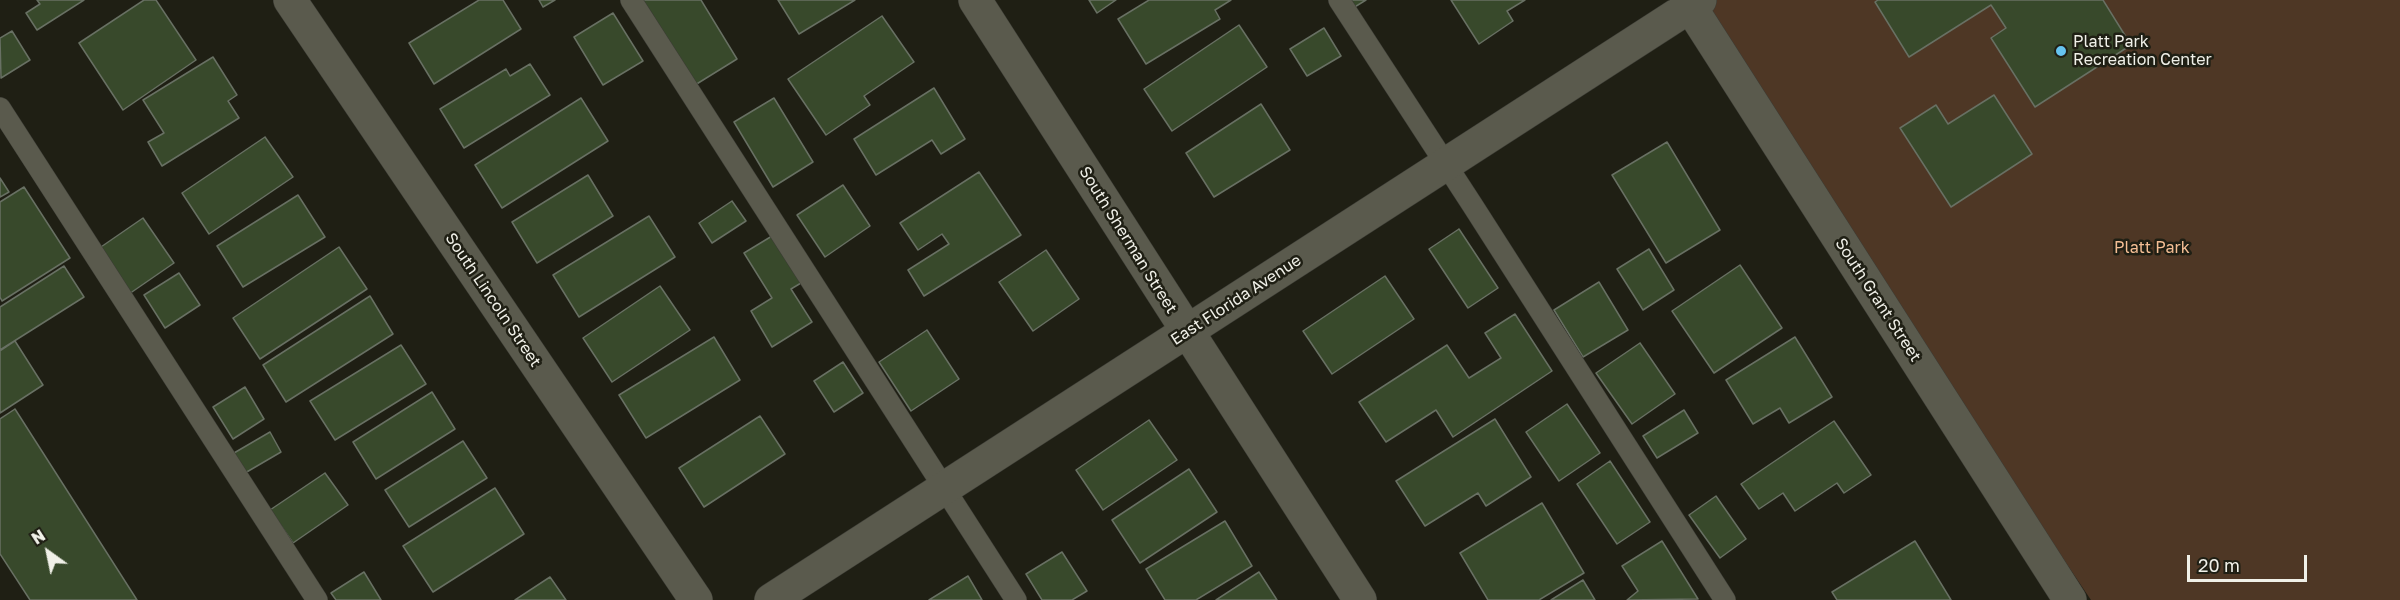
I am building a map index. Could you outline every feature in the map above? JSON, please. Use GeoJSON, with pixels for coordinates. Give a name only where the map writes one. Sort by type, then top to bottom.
{"type":"FeatureCollection","features":[{"type":"Feature","properties":{"kind":"street","name":"South Lincoln Street"},"geometry":{"type":"LineString","coordinates":[[290,0],[696,600]]}},
{"type":"Feature","properties":{"kind":"street","name":"South Sherman Street"},"geometry":{"type":"LineString","coordinates":[[975,0],[1360,600]]}},
{"type":"Feature","properties":{"kind":"street","name":"East Florida Avenue"},"geometry":{"type":"LineString","coordinates":[[771,600],[1446,164],[1692,2]]}},
{"type":"Feature","properties":{"kind":"street","name":"South Grant Street"},"geometry":{"type":"LineString","coordinates":[[1692,2],[2070,600]]}},
{"type":"Feature","properties":{"kind":"lane"},"geometry":{"type":"LineString","coordinates":[[631,0],[1016,600]]}},
{"type":"Feature","properties":{"kind":"lane"},"geometry":{"type":"LineString","coordinates":[[1339,0],[1725,600]]}},
{"type":"Feature","properties":{"kind":"lane"},"geometry":{"type":"LineString","coordinates":[[0,108],[317,600]]}},
{"type":"Feature","properties":{"kind":"green space","name":"Platt Park"},"geometry":{"type":"Polygon","coordinates":[[[1700,0],[2400,0],[2400,600],[2091,600],[1690,7],[1700,0]]]}},
{"type":"Feature","properties":{"kind":"building"},"geometry":{"type":"Polygon","coordinates":[[[37,0],[84,0],[37,30],[26,13],[40,4],[37,0]]]}},
{"type":"Feature","properties":{"kind":"building"},"geometry":{"type":"Polygon","coordinates":[[[144,0],[156,0],[196,60],[123,110],[79,43],[144,0]]]}},
{"type":"Feature","properties":{"kind":"building"},"geometry":{"type":"Polygon","coordinates":[[[479,0],[503,0],[521,29],[434,84],[409,43],[479,0]]]}},
{"type":"Feature","properties":{"kind":"building"},"geometry":{"type":"Polygon","coordinates":[[[539,0],[555,0],[543,7],[539,0]]]}},
{"type":"Feature","properties":{"kind":"building"},"geometry":{"type":"Polygon","coordinates":[[[642,0],[701,0],[737,59],[695,85],[642,0]]]}},
{"type":"Feature","properties":{"kind":"building"},"geometry":{"type":"Polygon","coordinates":[[[778,0],[855,0],[799,34],[778,0]]]}},
{"type":"Feature","properties":{"kind":"building"},"geometry":{"type":"Polygon","coordinates":[[[1089,0],[1116,0],[1097,13],[1089,0]]]}},
{"type":"Feature","properties":{"kind":"building"},"geometry":{"type":"Polygon","coordinates":[[[1149,0],[1231,0],[1215,10],[1220,19],[1146,64],[1118,19],[1149,0]]]}},
{"type":"Feature","properties":{"kind":"building"},"geometry":{"type":"Polygon","coordinates":[[[1348,0],[1366,0],[1353,8],[1348,0]]]}},
{"type":"Feature","properties":{"kind":"building"},"geometry":{"type":"Polygon","coordinates":[[[1451,0],[1525,0],[1507,11],[1513,21],[1479,44],[1451,0]]]}},
{"type":"Feature","properties":{"kind":"building","name":"Platt Park Recreation Center"},"geometry":{"type":"Polygon","coordinates":[[[1878,0],[2103,0],[2131,45],[2035,107],[1991,38],[2006,28],[1991,5],[1909,57],[1875,2],[1878,0]]]}},
{"type":"Feature","properties":{"kind":"building"},"geometry":{"type":"Polygon","coordinates":[[[613,13],[643,61],[603,85],[574,37],[613,13]]]}},
{"type":"Feature","properties":{"kind":"building"},"geometry":{"type":"Polygon","coordinates":[[[882,16],[914,62],[864,96],[870,105],[826,135],[788,79],[882,16]]]}},
{"type":"Feature","properties":{"kind":"building"},"geometry":{"type":"Polygon","coordinates":[[[1239,25],[1267,67],[1172,131],[1144,89],[1239,25]]]}},
{"type":"Feature","properties":{"kind":"building"},"geometry":{"type":"Polygon","coordinates":[[[1324,28],[1341,56],[1307,76],[1290,49],[1324,28]]]}},
{"type":"Feature","properties":{"kind":"building"},"geometry":{"type":"Polygon","coordinates":[[[12,31],[30,60],[1,78],[0,38],[12,31]]]}},
{"type":"Feature","properties":{"kind":"building"},"geometry":{"type":"Polygon","coordinates":[[[213,57],[237,95],[228,101],[239,118],[162,166],[148,142],[164,133],[143,100],[213,57]]]}},
{"type":"Feature","properties":{"kind":"building"},"geometry":{"type":"Polygon","coordinates":[[[530,64],[550,95],[464,148],[440,109],[506,69],[510,76],[530,64]]]}},
{"type":"Feature","properties":{"kind":"building"},"geometry":{"type":"Polygon","coordinates":[[[934,88],[965,139],[941,154],[932,140],[876,175],[854,139],[934,88]]]}},
{"type":"Feature","properties":{"kind":"building"},"geometry":{"type":"Polygon","coordinates":[[[1994,95],[2032,154],[1951,207],[1900,128],[1936,105],[1948,124],[1994,95]]]}},
{"type":"Feature","properties":{"kind":"building"},"geometry":{"type":"Polygon","coordinates":[[[581,98],[608,141],[502,208],[475,165],[581,98]]]}},
{"type":"Feature","properties":{"kind":"building"},"geometry":{"type":"Polygon","coordinates":[[[774,98],[813,162],[773,187],[734,122],[774,98]]]}},
{"type":"Feature","properties":{"kind":"building"},"geometry":{"type":"Polygon","coordinates":[[[1261,104],[1290,150],[1214,197],[1186,153],[1261,104]]]}},
{"type":"Feature","properties":{"kind":"building"},"geometry":{"type":"Polygon","coordinates":[[[265,137],[293,177],[209,234],[182,193],[265,137]]]}},
{"type":"Feature","properties":{"kind":"building"},"geometry":{"type":"Polygon","coordinates":[[[1667,142],[1720,230],[1666,263],[1612,175],[1667,142]]]}},
{"type":"Feature","properties":{"kind":"building"},"geometry":{"type":"Polygon","coordinates":[[[979,172],[1021,235],[924,296],[908,270],[949,244],[942,234],[918,250],[900,223],[979,172]]]}},
{"type":"Feature","properties":{"kind":"building"},"geometry":{"type":"Polygon","coordinates":[[[588,175],[613,216],[537,263],[512,222],[588,175]]]}},
{"type":"Feature","properties":{"kind":"building"},"geometry":{"type":"Polygon","coordinates":[[[0,178],[9,192],[0,197],[0,178]]]}},
{"type":"Feature","properties":{"kind":"building"},"geometry":{"type":"Polygon","coordinates":[[[843,185],[870,226],[825,257],[797,215],[843,185]]]}},
{"type":"Feature","properties":{"kind":"building"},"geometry":{"type":"Polygon","coordinates":[[[24,187],[70,258],[2,301],[0,297],[0,202],[24,187]]]}},
{"type":"Feature","properties":{"kind":"building"},"geometry":{"type":"Polygon","coordinates":[[[298,195],[325,237],[243,287],[217,246],[298,195]]]}},
{"type":"Feature","properties":{"kind":"building"},"geometry":{"type":"Polygon","coordinates":[[[732,201],[746,221],[712,243],[699,223],[732,201]]]}},
{"type":"Feature","properties":{"kind":"building"},"geometry":{"type":"Polygon","coordinates":[[[649,216],[675,257],[579,317],[553,275],[649,216]]]}},
{"type":"Feature","properties":{"kind":"building"},"geometry":{"type":"Polygon","coordinates":[[[143,218],[174,263],[129,294],[98,249],[143,218]]]}},
{"type":"Feature","properties":{"kind":"building"},"geometry":{"type":"Polygon","coordinates":[[[1459,229],[1498,288],[1468,308],[1429,249],[1459,229]]]}},
{"type":"Feature","properties":{"kind":"building"},"geometry":{"type":"Polygon","coordinates":[[[772,236],[801,283],[791,289],[812,322],[772,347],[751,311],[772,298],[744,253],[772,236]]]}},
{"type":"Feature","properties":{"kind":"building"},"geometry":{"type":"Polygon","coordinates":[[[339,247],[367,289],[260,359],[233,318],[339,247]]]}},
{"type":"Feature","properties":{"kind":"building"},"geometry":{"type":"Polygon","coordinates":[[[1649,249],[1674,290],[1643,310],[1617,269],[1649,249]]]}},
{"type":"Feature","properties":{"kind":"building"},"geometry":{"type":"Polygon","coordinates":[[[1046,250],[1079,299],[1033,331],[999,282],[1046,250]]]}},
{"type":"Feature","properties":{"kind":"building"},"geometry":{"type":"Polygon","coordinates":[[[1740,265],[1782,328],[1714,373],[1672,311],[1740,265]]]}},
{"type":"Feature","properties":{"kind":"building"},"geometry":{"type":"Polygon","coordinates":[[[64,266],[84,297],[0,350],[0,307],[64,266]]]}},
{"type":"Feature","properties":{"kind":"building"},"geometry":{"type":"Polygon","coordinates":[[[179,273],[200,305],[165,328],[144,295],[179,273]]]}},
{"type":"Feature","properties":{"kind":"building"},"geometry":{"type":"Polygon","coordinates":[[[1385,276],[1414,319],[1332,374],[1303,331],[1385,276]]]}},
{"type":"Feature","properties":{"kind":"building"},"geometry":{"type":"Polygon","coordinates":[[[1599,282],[1628,330],[1583,357],[1554,310],[1599,282]]]}},
{"type":"Feature","properties":{"kind":"building"},"geometry":{"type":"Polygon","coordinates":[[[660,286],[690,330],[612,382],[583,338],[660,286]]]}},
{"type":"Feature","properties":{"kind":"building"},"geometry":{"type":"Polygon","coordinates":[[[370,296],[393,334],[286,402],[263,365],[370,296]]]}},
{"type":"Feature","properties":{"kind":"building"},"geometry":{"type":"Polygon","coordinates":[[[1515,314],[1552,371],[1453,437],[1436,410],[1386,442],[1359,402],[1447,345],[1469,378],[1501,358],[1485,333],[1515,314]]]}},
{"type":"Feature","properties":{"kind":"building"},"geometry":{"type":"Polygon","coordinates":[[[927,330],[959,379],[911,411],[879,362],[927,330]]]}},
{"type":"Feature","properties":{"kind":"building"},"geometry":{"type":"Polygon","coordinates":[[[714,337],[740,380],[646,438],[619,395],[714,337]]]}},
{"type":"Feature","properties":{"kind":"building"},"geometry":{"type":"Polygon","coordinates":[[[1795,337],[1832,397],[1789,423],[1780,408],[1753,424],[1726,380],[1795,337]]]}},
{"type":"Feature","properties":{"kind":"building"},"geometry":{"type":"Polygon","coordinates":[[[15,341],[43,385],[0,413],[0,351],[15,341]]]}},
{"type":"Feature","properties":{"kind":"building"},"geometry":{"type":"Polygon","coordinates":[[[1640,343],[1675,394],[1632,424],[1596,373],[1640,343]]]}},
{"type":"Feature","properties":{"kind":"building"},"geometry":{"type":"Polygon","coordinates":[[[401,345],[426,384],[335,440],[310,401],[401,345]]]}},
{"type":"Feature","properties":{"kind":"building"},"geometry":{"type":"Polygon","coordinates":[[[843,362],[863,393],[834,412],[814,381],[843,362]]]}},
{"type":"Feature","properties":{"kind":"building"},"geometry":{"type":"Polygon","coordinates":[[[245,387],[264,419],[233,439],[213,407],[245,387]]]}},
{"type":"Feature","properties":{"kind":"building"},"geometry":{"type":"Polygon","coordinates":[[[432,392],[455,429],[376,479],[353,442],[432,392]]]}},
{"type":"Feature","properties":{"kind":"building"},"geometry":{"type":"Polygon","coordinates":[[[1567,404],[1600,453],[1559,481],[1526,432],[1567,404]]]}},
{"type":"Feature","properties":{"kind":"building"},"geometry":{"type":"Polygon","coordinates":[[[15,409],[137,600],[30,600],[0,554],[0,419],[15,409]]]}},
{"type":"Feature","properties":{"kind":"building"},"geometry":{"type":"Polygon","coordinates":[[[1684,410],[1698,433],[1657,458],[1643,436],[1684,410]]]}},
{"type":"Feature","properties":{"kind":"building"},"geometry":{"type":"Polygon","coordinates":[[[760,416],[785,454],[704,507],[679,468],[760,416]]]}},
{"type":"Feature","properties":{"kind":"building"},"geometry":{"type":"Polygon","coordinates":[[[1495,419],[1531,477],[1486,506],[1478,493],[1425,526],[1396,481],[1495,419]]]}},
{"type":"Feature","properties":{"kind":"building"},"geometry":{"type":"Polygon","coordinates":[[[1149,420],[1177,460],[1103,510],[1076,470],[1149,420]]]}},
{"type":"Feature","properties":{"kind":"building"},"geometry":{"type":"Polygon","coordinates":[[[1834,421],[1871,475],[1844,493],[1837,483],[1795,511],[1783,493],[1759,509],[1741,484],[1834,421]]]}},
{"type":"Feature","properties":{"kind":"building"},"geometry":{"type":"Polygon","coordinates":[[[270,432],[281,452],[245,473],[234,453],[270,432]]]}},
{"type":"Feature","properties":{"kind":"building"},"geometry":{"type":"Polygon","coordinates":[[[463,441],[487,478],[409,527],[385,490],[463,441]]]}},
{"type":"Feature","properties":{"kind":"building"},"geometry":{"type":"Polygon","coordinates":[[[1610,461],[1650,522],[1617,544],[1577,484],[1610,461]]]}},
{"type":"Feature","properties":{"kind":"building"},"geometry":{"type":"Polygon","coordinates":[[[1189,469],[1217,512],[1140,563],[1112,520],[1189,469]]]}},
{"type":"Feature","properties":{"kind":"building"},"geometry":{"type":"Polygon","coordinates":[[[325,473],[348,505],[293,543],[270,510],[325,473]]]}},
{"type":"Feature","properties":{"kind":"building"},"geometry":{"type":"Polygon","coordinates":[[[495,488],[524,534],[433,592],[403,546],[495,488]]]}},
{"type":"Feature","properties":{"kind":"building"},"geometry":{"type":"Polygon","coordinates":[[[1716,496],[1746,539],[1720,558],[1689,515],[1716,496]]]}},
{"type":"Feature","properties":{"kind":"building"},"geometry":{"type":"Polygon","coordinates":[[[1542,503],[1584,573],[1539,600],[1488,600],[1460,553],[1542,503]]]}},
{"type":"Feature","properties":{"kind":"building"},"geometry":{"type":"Polygon","coordinates":[[[1225,521],[1252,566],[1196,600],[1165,600],[1146,569],[1225,521]]]}},
{"type":"Feature","properties":{"kind":"building"},"geometry":{"type":"Polygon","coordinates":[[[1662,541],[1698,599],[1627,600],[1638,591],[1622,566],[1662,541]]]}},
{"type":"Feature","properties":{"kind":"building"},"geometry":{"type":"Polygon","coordinates":[[[1915,541],[1951,600],[1837,600],[1832,592],[1915,541]]]}},
{"type":"Feature","properties":{"kind":"building"},"geometry":{"type":"Polygon","coordinates":[[[1062,552],[1087,591],[1072,600],[1042,600],[1026,574],[1062,552]]]}},
{"type":"Feature","properties":{"kind":"building"},"geometry":{"type":"Polygon","coordinates":[[[364,572],[381,600],[336,600],[331,593],[364,572]]]}},
{"type":"Feature","properties":{"kind":"building"},"geometry":{"type":"Polygon","coordinates":[[[1259,572],[1277,600],[1216,600],[1259,572]]]}},
{"type":"Feature","properties":{"kind":"building"},"geometry":{"type":"Polygon","coordinates":[[[968,576],[982,600],[929,600],[968,576]]]}},
{"type":"Feature","properties":{"kind":"building"},"geometry":{"type":"Polygon","coordinates":[[[550,577],[566,600],[515,600],[550,577]]]}},
{"type":"Feature","properties":{"kind":"building"},"geometry":{"type":"Polygon","coordinates":[[[1583,580],[1595,600],[1551,600],[1583,580]]]}},
{"type":"Feature","properties":{"kind":"place","name":"Platt Park Recreation Center"},"geometry":{"type":"Point","coordinates":[2061,51]}}]}
